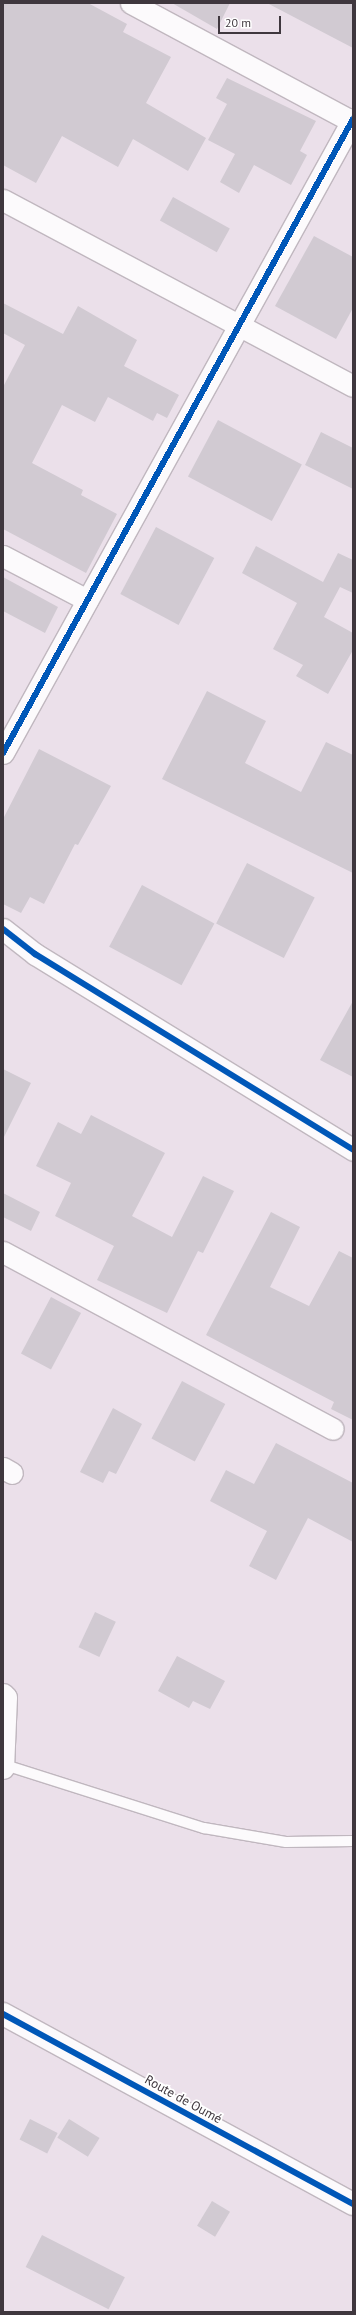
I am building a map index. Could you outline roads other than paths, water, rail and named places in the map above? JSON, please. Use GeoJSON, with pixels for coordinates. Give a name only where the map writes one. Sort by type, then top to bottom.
{"type":"FeatureCollection","features":[{"type":"Feature","properties":{"kind":"street"},"geometry":{"type":"LineString","coordinates":[[3,752],[352,121],[131,3]]}},
{"type":"Feature","properties":{"kind":"street"},"geometry":{"type":"LineString","coordinates":[[3,200],[239,324],[353,386]]}},
{"type":"Feature","properties":{"kind":"street"},"geometry":{"type":"LineString","coordinates":[[3,556],[86,600]]}},
{"type":"Feature","properties":{"kind":"street"},"geometry":{"type":"LineString","coordinates":[[3,929],[35,954],[353,1150]]}},
{"type":"Feature","properties":{"kind":"street"},"geometry":{"type":"LineString","coordinates":[[3,1252],[333,1429]]}},
{"type":"Feature","properties":{"kind":"street"},"geometry":{"type":"LineString","coordinates":[[3,1694],[6,1697],[4,1767]]}},
{"type":"Feature","properties":{"kind":"street","name":"Route de Oumé"},"geometry":{"type":"LineString","coordinates":[[3,2014],[353,2204]]}},
{"type":"Feature","properties":{"kind":"lane"},"geometry":{"type":"LineString","coordinates":[[4,1767],[204,1828],[286,1842],[353,1841]]}}]}
